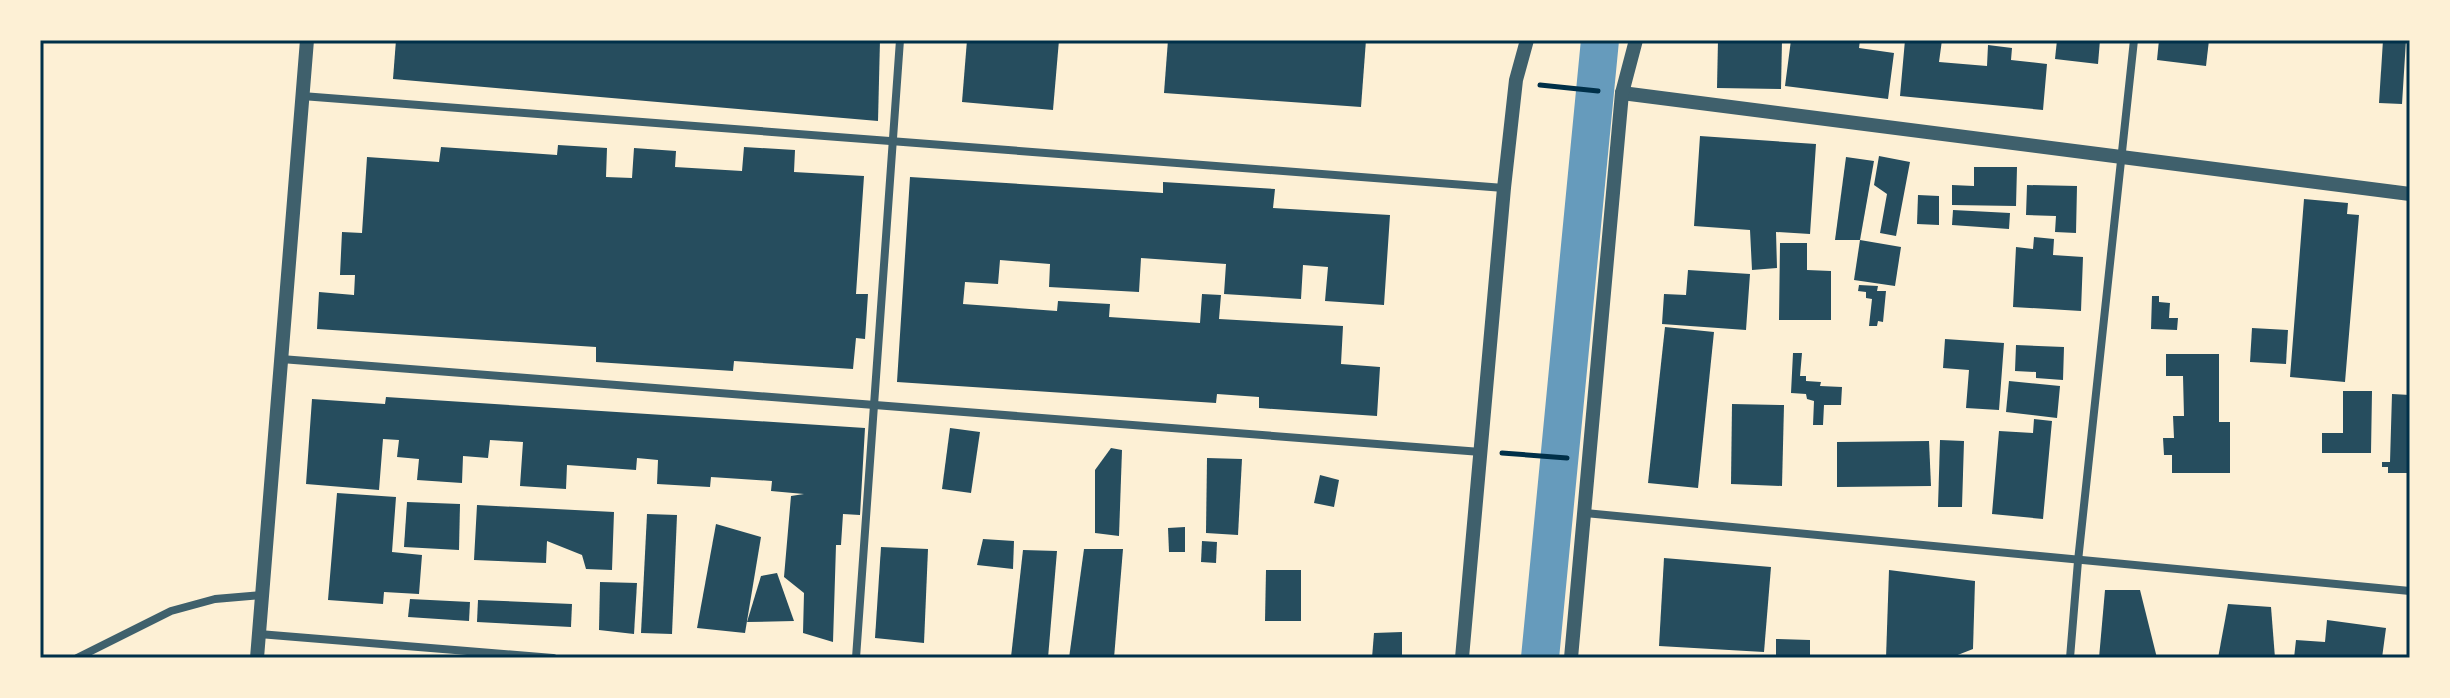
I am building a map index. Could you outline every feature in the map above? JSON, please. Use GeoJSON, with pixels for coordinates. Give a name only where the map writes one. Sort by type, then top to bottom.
{"type":"FeatureCollection","features":[{"type":"Feature","properties":{"kind":"street"},"geometry":{"type":"LineString","coordinates":[[257,658],[307,40]]}},
{"type":"Feature","properties":{"kind":"street"},"geometry":{"type":"LineString","coordinates":[[856,658],[900,40]]}},
{"type":"Feature","properties":{"kind":"street"},"geometry":{"type":"LineString","coordinates":[[1462,658],[1487,452],[1504,188],[1516,80],[1527,40]]}},
{"type":"Feature","properties":{"kind":"street"},"geometry":{"type":"LineString","coordinates":[[1571,658],[1622,93],[1636,40]]}},
{"type":"Feature","properties":{"kind":"street"},"geometry":{"type":"LineString","coordinates":[[2070,658],[2134,40]]}},
{"type":"Feature","properties":{"kind":"street"},"geometry":{"type":"LineString","coordinates":[[1622,93],[2410,194]]}},
{"type":"Feature","properties":{"kind":"street"},"geometry":{"type":"LineString","coordinates":[[302,96],[1504,188]]}},
{"type":"Feature","properties":{"kind":"street"},"geometry":{"type":"LineString","coordinates":[[281,359],[1487,452]]}},
{"type":"Feature","properties":{"kind":"street"},"geometry":{"type":"LineString","coordinates":[[1585,513],[2410,591]]}},
{"type":"Feature","properties":{"kind":"street"},"geometry":{"type":"LineString","coordinates":[[77,658],[171,611],[215,599],[262,595]]}},
{"type":"Feature","properties":{"kind":"street"},"geometry":{"type":"LineString","coordinates":[[259,634],[553,658]]}},
{"type":"Feature","properties":{"kind":"path"},"geometry":{"type":"LineString","coordinates":[[1539,85],[1602,91]]}},
{"type":"Feature","properties":{"kind":"path"},"geometry":{"type":"LineString","coordinates":[[1487,452],[1577,459]]}},
{"type":"Feature","properties":{"kind":"building"},"geometry":{"type":"Polygon","coordinates":[[[396,40],[880,40],[878,121],[393,79],[396,40]]]}},
{"type":"Feature","properties":{"kind":"building"},"geometry":{"type":"Polygon","coordinates":[[[967,40],[1059,40],[1053,110],[962,102],[967,40]]]}},
{"type":"Feature","properties":{"kind":"building"},"geometry":{"type":"Polygon","coordinates":[[[1168,40],[1366,40],[1361,107],[1164,93],[1168,40]]]}},
{"type":"Feature","properties":{"kind":"building"},"geometry":{"type":"Polygon","coordinates":[[[1718,40],[1782,40],[1781,89],[1717,88],[1718,40]]]}},
{"type":"Feature","properties":{"kind":"building"},"geometry":{"type":"Polygon","coordinates":[[[1791,40],[1860,40],[1859,48],[1894,53],[1888,99],[1785,86],[1791,40]]]}},
{"type":"Feature","properties":{"kind":"building"},"geometry":{"type":"Polygon","coordinates":[[[1905,40],[1942,40],[1939,62],[1987,66],[1988,45],[2012,48],[2011,60],[2047,64],[2043,110],[1900,96],[1905,40]]]}},
{"type":"Feature","properties":{"kind":"building"},"geometry":{"type":"Polygon","coordinates":[[[2057,40],[2100,40],[2098,64],[2055,59],[2057,40]]]}},
{"type":"Feature","properties":{"kind":"building"},"geometry":{"type":"Polygon","coordinates":[[[2159,40],[2209,40],[2206,66],[2157,60],[2159,40]]]}},
{"type":"Feature","properties":{"kind":"building"},"geometry":{"type":"Polygon","coordinates":[[[2383,40],[2406,40],[2402,104],[2379,103],[2383,40]]]}},
{"type":"Feature","properties":{"kind":"building"},"geometry":{"type":"Polygon","coordinates":[[[1700,136],[1816,144],[1810,234],[1776,232],[1777,268],[1752,270],[1750,230],[1694,226],[1700,136]]]}},
{"type":"Feature","properties":{"kind":"building"},"geometry":{"type":"Polygon","coordinates":[[[558,145],[607,148],[606,177],[632,178],[634,148],[676,151],[675,167],[742,171],[744,147],[795,150],[794,172],[864,176],[856,294],[868,294],[865,339],[856,338],[853,369],[734,361],[733,371],[596,362],[596,347],[317,329],[319,292],[354,295],[355,275],[340,275],[342,232],[362,233],[367,157],[439,162],[441,147],[557,155],[558,145]]]}},
{"type":"Feature","properties":{"kind":"building"},"geometry":{"type":"Polygon","coordinates":[[[1879,156],[1910,162],[1896,236],[1880,233],[1887,194],[1874,185],[1879,156]]]}},
{"type":"Feature","properties":{"kind":"building"},"geometry":{"type":"Polygon","coordinates":[[[1846,157],[1874,161],[1860,240],[1835,240],[1846,157]]]}},
{"type":"Feature","properties":{"kind":"building"},"geometry":{"type":"Polygon","coordinates":[[[1974,167],[2017,167],[2016,206],[1952,205],[1952,185],[1974,186],[1974,167]]]}},
{"type":"Feature","properties":{"kind":"building"},"geometry":{"type":"Polygon","coordinates":[[[910,177],[1163,193],[1163,182],[1275,189],[1273,208],[1390,215],[1384,305],[1325,301],[1328,267],[1303,265],[1301,299],[1224,294],[1226,264],[1141,258],[1139,292],[1049,287],[1050,264],[1000,260],[998,284],[965,282],[963,304],[1057,311],[1058,301],[1110,304],[1109,317],[1200,323],[1202,294],[1221,295],[1219,319],[1343,326],[1341,364],[1380,367],[1377,416],[1259,408],[1259,397],[1217,394],[1216,403],[897,382],[910,177]]]}},
{"type":"Feature","properties":{"kind":"building"},"geometry":{"type":"Polygon","coordinates":[[[2027,185],[2077,186],[2076,233],[2055,232],[2056,216],[2026,215],[2027,185]]]}},
{"type":"Feature","properties":{"kind":"building"},"geometry":{"type":"Polygon","coordinates":[[[1918,195],[1939,196],[1939,225],[1917,224],[1918,195]]]}},
{"type":"Feature","properties":{"kind":"building"},"geometry":{"type":"Polygon","coordinates":[[[2304,199],[2348,203],[2347,214],[2359,215],[2345,382],[2290,377],[2304,199]]]}},
{"type":"Feature","properties":{"kind":"building"},"geometry":{"type":"Polygon","coordinates":[[[1953,210],[2010,213],[2009,229],[1952,225],[1953,210]]]}},
{"type":"Feature","properties":{"kind":"building"},"geometry":{"type":"Polygon","coordinates":[[[2034,237],[2054,239],[2053,255],[2083,257],[2081,311],[2013,307],[2016,247],[2033,249],[2034,237]]]}},
{"type":"Feature","properties":{"kind":"building"},"geometry":{"type":"Polygon","coordinates":[[[1860,240],[1901,247],[1895,286],[1854,280],[1860,240]]]}},
{"type":"Feature","properties":{"kind":"building"},"geometry":{"type":"Polygon","coordinates":[[[1780,243],[1807,243],[1807,270],[1831,271],[1831,320],[1779,320],[1780,243]]]}},
{"type":"Feature","properties":{"kind":"building"},"geometry":{"type":"Polygon","coordinates":[[[1688,270],[1750,274],[1746,330],[1662,324],[1664,294],[1686,295],[1688,270]]]}},
{"type":"Feature","properties":{"kind":"building"},"geometry":{"type":"Polygon","coordinates":[[[1859,285],[1878,286],[1877,291],[1886,291],[1883,322],[1878,321],[1877,326],[1869,326],[1872,299],[1866,298],[1866,292],[1858,291],[1859,285]]]}},
{"type":"Feature","properties":{"kind":"building"},"geometry":{"type":"Polygon","coordinates":[[[2152,296],[2159,296],[2159,302],[2170,303],[2169,318],[2178,318],[2177,330],[2151,329],[2152,296]]]}},
{"type":"Feature","properties":{"kind":"building"},"geometry":{"type":"Polygon","coordinates":[[[1665,327],[1714,332],[1698,488],[1648,483],[1665,327]]]}},
{"type":"Feature","properties":{"kind":"building"},"geometry":{"type":"Polygon","coordinates":[[[2252,328],[2288,330],[2286,364],[2250,362],[2252,328]]]}},
{"type":"Feature","properties":{"kind":"building"},"geometry":{"type":"Polygon","coordinates":[[[1945,339],[2004,343],[1999,410],[1966,408],[1969,370],[1943,368],[1945,339]]]}},
{"type":"Feature","properties":{"kind":"building"},"geometry":{"type":"Polygon","coordinates":[[[2016,345],[2064,347],[2063,380],[2036,378],[2036,372],[2015,371],[2016,345]]]}},
{"type":"Feature","properties":{"kind":"building"},"geometry":{"type":"Polygon","coordinates":[[[1793,353],[1802,353],[1800,376],[1806,376],[1806,381],[1821,382],[1820,386],[1842,387],[1841,405],[1824,405],[1823,425],[1813,425],[1814,401],[1807,399],[1806,394],[1791,393],[1793,353]]]}},
{"type":"Feature","properties":{"kind":"building"},"geometry":{"type":"Polygon","coordinates":[[[2166,354],[2219,354],[2219,422],[2230,422],[2230,473],[2172,473],[2172,455],[2164,455],[2163,438],[2174,438],[2173,416],[2184,416],[2183,376],[2166,376],[2166,354]]]}},
{"type":"Feature","properties":{"kind":"building"},"geometry":{"type":"Polygon","coordinates":[[[2009,381],[2060,386],[2057,418],[2006,412],[2009,381]]]}},
{"type":"Feature","properties":{"kind":"building"},"geometry":{"type":"Polygon","coordinates":[[[2343,391],[2372,391],[2371,453],[2322,453],[2322,433],[2343,433],[2343,391]]]}},
{"type":"Feature","properties":{"kind":"building"},"geometry":{"type":"Polygon","coordinates":[[[2392,394],[2410,395],[2410,473],[2388,473],[2388,467],[2382,467],[2382,462],[2390,462],[2392,394]]]}},
{"type":"Feature","properties":{"kind":"building"},"geometry":{"type":"Polygon","coordinates":[[[386,397],[865,428],[860,515],[843,514],[841,545],[836,545],[833,642],[803,633],[804,593],[784,577],[791,496],[804,494],[771,491],[772,481],[711,477],[710,487],[657,484],[658,460],[637,458],[636,470],[567,465],[566,489],[520,486],[523,442],[490,440],[488,458],[463,456],[462,483],[417,480],[419,459],[397,457],[399,440],[383,439],[379,490],[306,484],[312,399],[385,404],[386,397]]]}},
{"type":"Feature","properties":{"kind":"building"},"geometry":{"type":"Polygon","coordinates":[[[1732,404],[1784,405],[1782,486],[1731,484],[1732,404]]]}},
{"type":"Feature","properties":{"kind":"building"},"geometry":{"type":"Polygon","coordinates":[[[2034,419],[2052,421],[2043,519],[1992,514],[1999,431],[2033,433],[2034,419]]]}},
{"type":"Feature","properties":{"kind":"building"},"geometry":{"type":"Polygon","coordinates":[[[950,428],[980,432],[971,493],[942,489],[950,428]]]}},
{"type":"Feature","properties":{"kind":"building"},"geometry":{"type":"Polygon","coordinates":[[[1940,440],[1964,441],[1962,507],[1938,507],[1940,440]]]}},
{"type":"Feature","properties":{"kind":"building"},"geometry":{"type":"Polygon","coordinates":[[[1929,441],[1931,486],[1837,487],[1837,442],[1929,441]]]}},
{"type":"Feature","properties":{"kind":"building"},"geometry":{"type":"Polygon","coordinates":[[[1111,448],[1122,450],[1119,536],[1095,533],[1095,470],[1111,448]]]}},
{"type":"Feature","properties":{"kind":"building"},"geometry":{"type":"Polygon","coordinates":[[[1207,458],[1242,459],[1238,535],[1206,533],[1207,458]]]}},
{"type":"Feature","properties":{"kind":"building"},"geometry":{"type":"Polygon","coordinates":[[[1320,475],[1339,480],[1334,507],[1314,503],[1320,475]]]}},
{"type":"Feature","properties":{"kind":"building"},"geometry":{"type":"Polygon","coordinates":[[[337,493],[396,497],[392,552],[422,555],[419,594],[384,592],[383,604],[328,600],[337,493]]]}},
{"type":"Feature","properties":{"kind":"building"},"geometry":{"type":"Polygon","coordinates":[[[407,502],[460,504],[459,550],[404,547],[407,502]]]}},
{"type":"Feature","properties":{"kind":"building"},"geometry":{"type":"Polygon","coordinates":[[[477,505],[614,512],[612,570],[586,569],[582,555],[547,541],[546,563],[474,560],[477,505]]]}},
{"type":"Feature","properties":{"kind":"building"},"geometry":{"type":"Polygon","coordinates":[[[647,514],[677,515],[672,634],[641,633],[647,514]]]}},
{"type":"Feature","properties":{"kind":"building"},"geometry":{"type":"Polygon","coordinates":[[[716,524],[761,537],[745,633],[697,628],[716,524]]]}},
{"type":"Feature","properties":{"kind":"building"},"geometry":{"type":"Polygon","coordinates":[[[1185,527],[1185,552],[1169,552],[1168,528],[1185,527]]]}},
{"type":"Feature","properties":{"kind":"building"},"geometry":{"type":"Polygon","coordinates":[[[983,539],[1014,541],[1013,569],[977,565],[983,539]]]}},
{"type":"Feature","properties":{"kind":"building"},"geometry":{"type":"Polygon","coordinates":[[[1202,541],[1217,542],[1216,563],[1201,562],[1202,541]]]}},
{"type":"Feature","properties":{"kind":"building"},"geometry":{"type":"Polygon","coordinates":[[[881,547],[928,549],[924,643],[875,638],[881,547]]]}},
{"type":"Feature","properties":{"kind":"building"},"geometry":{"type":"Polygon","coordinates":[[[1084,549],[1123,549],[1114,658],[1069,658],[1084,549]]]}},
{"type":"Feature","properties":{"kind":"building"},"geometry":{"type":"Polygon","coordinates":[[[1023,550],[1057,551],[1048,658],[1011,657],[1023,550]]]}},
{"type":"Feature","properties":{"kind":"building"},"geometry":{"type":"Polygon","coordinates":[[[1664,558],[1771,567],[1764,652],[1659,646],[1664,558]]]}},
{"type":"Feature","properties":{"kind":"building"},"geometry":{"type":"Polygon","coordinates":[[[1266,570],[1301,570],[1301,621],[1265,621],[1266,570]]]}},
{"type":"Feature","properties":{"kind":"building"},"geometry":{"type":"Polygon","coordinates":[[[1889,570],[1975,581],[1973,649],[1950,658],[1886,658],[1889,570]]]}},
{"type":"Feature","properties":{"kind":"building"},"geometry":{"type":"Polygon","coordinates":[[[777,573],[794,621],[747,622],[761,576],[777,573]]]}},
{"type":"Feature","properties":{"kind":"building"},"geometry":{"type":"Polygon","coordinates":[[[600,582],[637,583],[634,634],[599,630],[600,582]]]}},
{"type":"Feature","properties":{"kind":"building"},"geometry":{"type":"Polygon","coordinates":[[[2105,590],[2140,590],[2157,658],[2099,658],[2105,590]]]}},
{"type":"Feature","properties":{"kind":"building"},"geometry":{"type":"Polygon","coordinates":[[[410,599],[470,602],[469,621],[408,617],[410,599]]]}},
{"type":"Feature","properties":{"kind":"building"},"geometry":{"type":"Polygon","coordinates":[[[478,600],[572,604],[571,627],[477,622],[478,600]]]}},
{"type":"Feature","properties":{"kind":"building"},"geometry":{"type":"Polygon","coordinates":[[[2228,604],[2271,607],[2275,658],[2218,658],[2228,604]]]}},
{"type":"Feature","properties":{"kind":"building"},"geometry":{"type":"Polygon","coordinates":[[[2327,620],[2386,628],[2382,658],[2294,658],[2296,640],[2325,642],[2327,620]]]}},
{"type":"Feature","properties":{"kind":"building"},"geometry":{"type":"Polygon","coordinates":[[[1402,632],[1402,658],[1372,658],[1374,633],[1402,632]]]}},
{"type":"Feature","properties":{"kind":"building"},"geometry":{"type":"Polygon","coordinates":[[[1776,639],[1810,640],[1810,658],[1776,658],[1776,639]]]}},
{"type":"Feature","properties":{"kind":"waterway"},"geometry":{"type":"LineString","coordinates":[[1540,658],[1600,40]]}}]}
